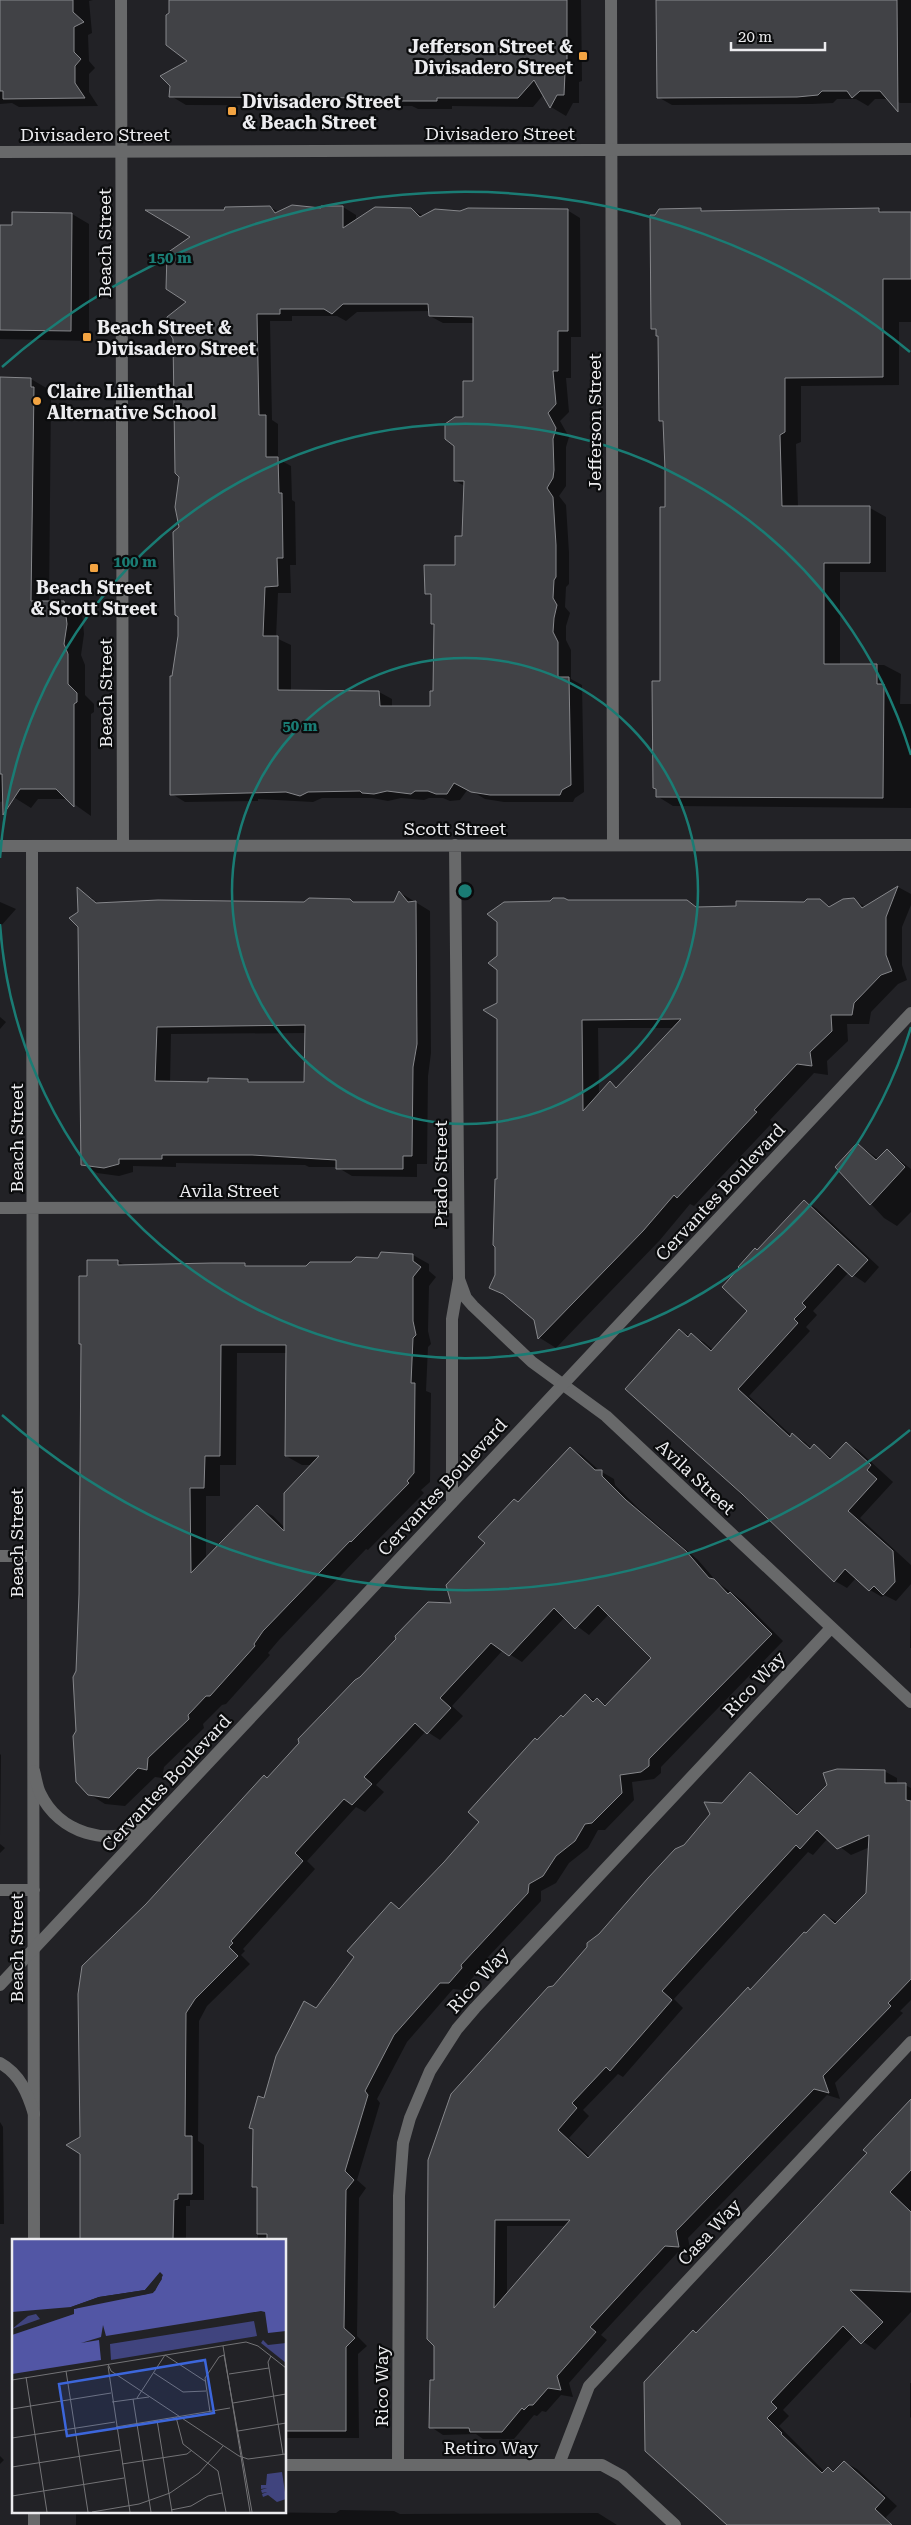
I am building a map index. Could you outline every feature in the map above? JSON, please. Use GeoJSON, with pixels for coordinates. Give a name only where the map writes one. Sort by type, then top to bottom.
{"type":"FeatureCollection","features":[{"type":"Feature","properties":{"kind":"street","name":"Beach Street"},"geometry":{"type":"LineString","coordinates":[[121,0],[123,846]]}},
{"type":"Feature","properties":{"kind":"street","name":"Jefferson Street"},"geometry":{"type":"LineString","coordinates":[[611,0],[613,845]]}},
{"type":"Feature","properties":{"kind":"street","name":"Divisadero Street"},"geometry":{"type":"LineString","coordinates":[[0,152],[911,149]]}},
{"type":"Feature","properties":{"kind":"street","name":"Prado Street"},"geometry":{"type":"LineString","coordinates":[[452,1502],[452,1320],[458,1279],[455,845]]}},
{"type":"Feature","properties":{"kind":"street","name":"Scott Street"},"geometry":{"type":"LineString","coordinates":[[0,846],[911,845]]}},
{"type":"Feature","properties":{"kind":"street","name":"Beach Street"},"geometry":{"type":"LineString","coordinates":[[32,846],[34,2239]]}},
{"type":"Feature","properties":{"kind":"street","name":"Cervantes Boulevard"},"geometry":{"type":"LineString","coordinates":[[0,1985],[911,1013]]}},
{"type":"Feature","properties":{"kind":"street","name":"Avila Street"},"geometry":{"type":"LineString","coordinates":[[0,1208],[458,1208]]}},
{"type":"Feature","properties":{"kind":"street","name":"Avila Street"},"geometry":{"type":"LineString","coordinates":[[458,1279],[466,1298],[473,1306],[532,1362],[606,1416],[911,1702]]}},
{"type":"Feature","properties":{"kind":"street"},"geometry":{"type":"LineString","coordinates":[[0,1556],[33,1556]]}},
{"type":"Feature","properties":{"kind":"street","name":"Rico Way"},"geometry":{"type":"LineString","coordinates":[[398,2465],[400,2169],[410,2118],[430,2072],[457,2029],[475,2008],[831,1628]]}},
{"type":"Feature","properties":{"kind":"street"},"geometry":{"type":"LineString","coordinates":[[34,1771],[39,1792],[50,1809],[62,1821],[78,1830],[97,1837],[118,1836],[137,1831],[154,1821]]}},
{"type":"Feature","properties":{"kind":"street"},"geometry":{"type":"LineString","coordinates":[[0,1890],[34,1890]]}},
{"type":"Feature","properties":{"kind":"street","name":"Casa Way"},"geometry":{"type":"LineString","coordinates":[[558,2464],[589,2386],[911,2042]]}},
{"type":"Feature","properties":{"kind":"street"},"geometry":{"type":"LineString","coordinates":[[0,2063],[19,2080],[28,2095],[34,2114]]}},
{"type":"Feature","properties":{"kind":"street","name":"Retiro Way"},"geometry":{"type":"LineString","coordinates":[[286,2465],[596,2464],[612,2469],[675,2525]]}},
{"type":"Feature","properties":{"kind":"street"},"geometry":{"type":"LineString","coordinates":[[34,2512],[34,2525]]}},
{"type":"Feature","properties":{"kind":"building"},"geometry":{"type":"Polygon","coordinates":[[[0,0],[73,0],[73,12],[84,22],[74,27],[74,52],[81,59],[75,66],[75,83],[85,98],[3,99],[3,91],[0,91],[0,0]]]}},
{"type":"Feature","properties":{"kind":"building"},"geometry":{"type":"Polygon","coordinates":[[[169,0],[567,0],[567,73],[565,73],[564,95],[557,95],[550,108],[534,80],[518,98],[437,98],[437,101],[402,101],[402,98],[169,97],[170,86],[160,76],[187,61],[166,45],[166,15],[169,13],[169,0]]]}},
{"type":"Feature","properties":{"kind":"building"},"geometry":{"type":"Polygon","coordinates":[[[656,0],[897,0],[898,112],[880,91],[860,91],[852,98],[847,91],[822,91],[818,95],[797,97],[657,98],[656,0]]]}},
{"type":"Feature","properties":{"kind":"building"},"geometry":{"type":"Polygon","coordinates":[[[292,205],[321,208],[321,206],[343,206],[343,228],[375,207],[411,208],[420,217],[435,209],[460,211],[468,208],[568,209],[568,331],[558,331],[558,371],[553,371],[556,404],[548,413],[556,428],[553,439],[553,478],[547,488],[553,497],[556,545],[556,577],[554,580],[553,598],[557,605],[553,632],[558,642],[558,677],[569,677],[571,785],[562,790],[560,795],[490,795],[471,792],[454,783],[447,794],[436,794],[428,791],[415,791],[411,794],[387,791],[374,794],[362,793],[360,791],[308,792],[300,796],[286,792],[170,795],[170,676],[172,676],[178,636],[178,617],[175,615],[173,532],[179,527],[175,507],[179,477],[175,473],[173,339],[167,329],[167,317],[186,302],[166,289],[167,253],[190,237],[145,210],[224,210],[225,207],[270,206],[275,213],[292,205]],[[343,304],[332,314],[324,309],[280,309],[280,314],[257,314],[259,415],[266,415],[266,457],[278,457],[279,493],[282,493],[283,558],[277,558],[278,586],[265,587],[263,636],[278,636],[278,690],[379,691],[380,706],[430,706],[430,691],[433,691],[434,624],[431,624],[431,594],[425,594],[424,565],[455,565],[455,536],[462,536],[464,481],[454,481],[454,446],[445,439],[445,424],[455,417],[463,417],[463,381],[473,381],[473,317],[429,316],[428,304],[343,304]]]}},
{"type":"Feature","properties":{"kind":"building"},"geometry":{"type":"Polygon","coordinates":[[[701,208],[701,211],[879,208],[879,212],[911,212],[911,279],[883,279],[883,377],[785,378],[785,432],[780,435],[782,506],[870,506],[870,563],[824,563],[824,664],[877,664],[877,684],[884,684],[883,798],[656,797],[656,789],[653,788],[652,681],[660,681],[660,507],[665,507],[665,469],[663,421],[659,421],[658,336],[656,336],[656,329],[651,329],[650,215],[655,215],[659,209],[701,208]]]}},
{"type":"Feature","properties":{"kind":"building"},"geometry":{"type":"Polygon","coordinates":[[[12,212],[72,213],[71,331],[0,330],[0,225],[12,225],[12,212]]]}},
{"type":"Feature","properties":{"kind":"building"},"geometry":{"type":"Polygon","coordinates":[[[0,377],[31,378],[31,387],[34,387],[31,601],[64,601],[67,624],[64,644],[68,654],[68,684],[77,693],[77,702],[74,704],[74,807],[56,789],[20,789],[3,815],[2,774],[0,774],[0,377]]]}},
{"type":"Feature","properties":{"kind":"building"},"geometry":{"type":"Polygon","coordinates":[[[898,886],[886,917],[886,955],[892,971],[881,975],[854,1003],[852,1015],[831,1015],[832,1031],[810,1052],[812,1066],[797,1064],[754,1110],[757,1112],[677,1198],[674,1195],[643,1231],[538,1339],[534,1320],[503,1294],[489,1288],[495,1275],[495,1247],[493,1245],[495,1179],[497,1179],[497,1019],[483,1010],[497,1003],[497,970],[488,963],[497,956],[497,922],[487,914],[504,902],[550,901],[553,898],[568,900],[687,900],[696,907],[736,906],[736,901],[804,902],[807,899],[820,899],[829,907],[843,899],[854,898],[862,908],[898,886]],[[681,1019],[582,1020],[583,1111],[610,1081],[616,1088],[681,1019]]]}},
{"type":"Feature","properties":{"kind":"building"},"geometry":{"type":"Polygon","coordinates":[[[77,887],[96,903],[158,900],[304,902],[309,898],[350,899],[353,902],[394,902],[399,891],[408,902],[416,901],[417,1044],[413,1067],[412,1156],[403,1156],[403,1169],[336,1169],[336,1160],[252,1155],[162,1155],[162,1159],[119,1159],[119,1164],[104,1168],[81,1165],[78,927],[69,918],[78,912],[77,887]],[[305,1025],[157,1027],[155,1081],[208,1082],[208,1078],[248,1079],[248,1082],[304,1082],[305,1025]]]}},
{"type":"Feature","properties":{"kind":"building"},"geometry":{"type":"Polygon","coordinates":[[[857,1143],[876,1160],[887,1149],[905,1167],[870,1205],[835,1167],[857,1143]]]}},
{"type":"Feature","properties":{"kind":"building"},"geometry":{"type":"Polygon","coordinates":[[[804,1200],[868,1260],[852,1277],[838,1264],[802,1303],[806,1307],[794,1319],[798,1323],[738,1389],[790,1437],[792,1433],[810,1449],[814,1444],[830,1459],[846,1442],[871,1465],[867,1470],[877,1479],[848,1511],[893,1551],[895,1582],[883,1595],[874,1586],[869,1591],[845,1569],[834,1582],[742,1494],[625,1389],[679,1329],[688,1337],[691,1333],[711,1351],[747,1311],[722,1287],[755,1248],[757,1250],[804,1200]]]}},
{"type":"Feature","properties":{"kind":"building"},"geometry":{"type":"Polygon","coordinates":[[[381,1252],[413,1254],[413,1261],[421,1267],[413,1277],[413,1321],[416,1335],[413,1338],[411,1383],[415,1383],[414,1473],[407,1481],[409,1483],[263,1631],[254,1644],[255,1646],[210,1696],[206,1696],[188,1715],[189,1719],[148,1758],[147,1770],[138,1768],[109,1798],[88,1795],[76,1782],[73,1736],[76,1731],[73,1677],[76,1671],[79,1594],[81,1344],[79,1344],[79,1276],[87,1276],[87,1260],[118,1260],[118,1265],[245,1263],[245,1266],[306,1266],[310,1262],[351,1262],[356,1257],[378,1258],[381,1252]],[[221,1345],[220,1456],[205,1456],[204,1488],[190,1488],[191,1573],[257,1505],[284,1531],[284,1493],[319,1456],[285,1456],[286,1345],[221,1345]]]}},
{"type":"Feature","properties":{"kind":"building"},"geometry":{"type":"Polygon","coordinates":[[[570,1447],[595,1470],[602,1470],[602,1476],[626,1500],[686,1551],[709,1578],[714,1579],[728,1594],[730,1592],[772,1634],[649,1759],[649,1766],[641,1772],[620,1775],[622,1793],[592,1823],[585,1824],[575,1841],[556,1856],[543,1876],[529,1884],[528,1893],[461,1965],[462,1968],[449,1983],[440,1983],[394,2035],[365,2091],[368,2095],[345,2171],[354,2180],[346,2190],[344,2328],[355,2338],[346,2347],[346,2431],[286,2431],[286,2239],[267,2239],[267,2234],[257,2234],[257,2187],[252,2187],[253,2129],[249,2128],[258,2096],[264,2098],[276,2056],[304,2001],[316,2008],[354,1957],[347,1951],[391,1902],[399,1909],[444,1862],[479,1822],[468,1812],[535,1738],[537,1740],[585,1694],[593,1702],[597,1698],[605,1706],[651,1658],[598,1605],[575,1629],[554,1608],[509,1656],[491,1643],[440,1698],[451,1708],[427,1734],[415,1723],[364,1777],[372,1784],[352,1805],[344,1799],[295,1853],[303,1861],[231,1941],[233,1943],[229,1947],[238,1956],[195,1999],[186,2013],[185,2136],[192,2136],[192,2194],[178,2194],[178,2199],[174,2200],[173,2239],[80,2239],[80,2154],[66,2145],[80,2137],[78,1994],[82,1966],[146,1904],[264,1775],[267,1778],[299,1743],[298,1739],[360,1677],[396,1639],[395,1636],[428,1602],[451,1603],[446,1585],[485,1543],[478,1537],[514,1499],[518,1502],[570,1447]]]}},
{"type":"Feature","properties":{"kind":"building"},"geometry":{"type":"Polygon","coordinates":[[[837,1769],[885,1770],[885,1783],[906,1783],[906,1800],[911,1801],[911,1979],[888,2003],[891,2006],[823,2076],[829,2093],[814,2089],[676,2231],[679,2247],[665,2246],[590,2327],[596,2332],[557,2376],[561,2390],[548,2388],[533,2405],[529,2405],[524,2410],[522,2408],[502,2432],[470,2432],[469,2428],[429,2428],[430,2380],[434,2380],[434,2346],[427,2339],[428,2160],[451,2094],[548,1987],[553,1986],[587,1947],[587,1943],[599,1934],[675,1849],[684,1845],[710,1814],[704,1802],[722,1803],[750,1772],[797,1815],[827,1785],[823,1773],[837,1769]],[[817,1830],[800,1849],[796,1845],[662,1991],[672,2000],[610,2071],[606,2067],[572,2103],[577,2108],[558,2130],[588,2158],[748,1987],[750,1990],[804,1932],[806,1933],[824,1914],[835,1924],[866,1893],[869,1835],[837,1849],[817,1830]],[[495,2220],[494,2308],[570,2220],[495,2220]]]}},
{"type":"Feature","properties":{"kind":"building"},"geometry":{"type":"Polygon","coordinates":[[[911,2099],[911,2170],[890,2192],[911,2212],[911,2292],[850,2290],[883,2322],[861,2344],[843,2326],[771,2402],[777,2408],[767,2418],[822,2473],[828,2467],[833,2472],[844,2461],[885,2498],[875,2509],[892,2525],[727,2525],[645,2451],[644,2382],[693,2330],[696,2333],[770,2256],[867,2153],[863,2150],[911,2099]]]}},
{"type":"Feature","properties":{"kind":"place","name":"Jefferson Street & Divisadero Street"},"geometry":{"type":"Point","coordinates":[583,56]}},
{"type":"Feature","properties":{"kind":"place","name":"Divisadero Street & Beach Street"},"geometry":{"type":"Point","coordinates":[232,111]}},
{"type":"Feature","properties":{"kind":"place","name":"Beach Street & Divisadero Street"},"geometry":{"type":"Point","coordinates":[87,337]}},
{"type":"Feature","properties":{"kind":"place","name":"Claire Lilienthal Alternative School"},"geometry":{"type":"Point","coordinates":[37,401]}},
{"type":"Feature","properties":{"kind":"place","name":"Beach Street & Scott Street"},"geometry":{"type":"Point","coordinates":[94,568]}}]}
